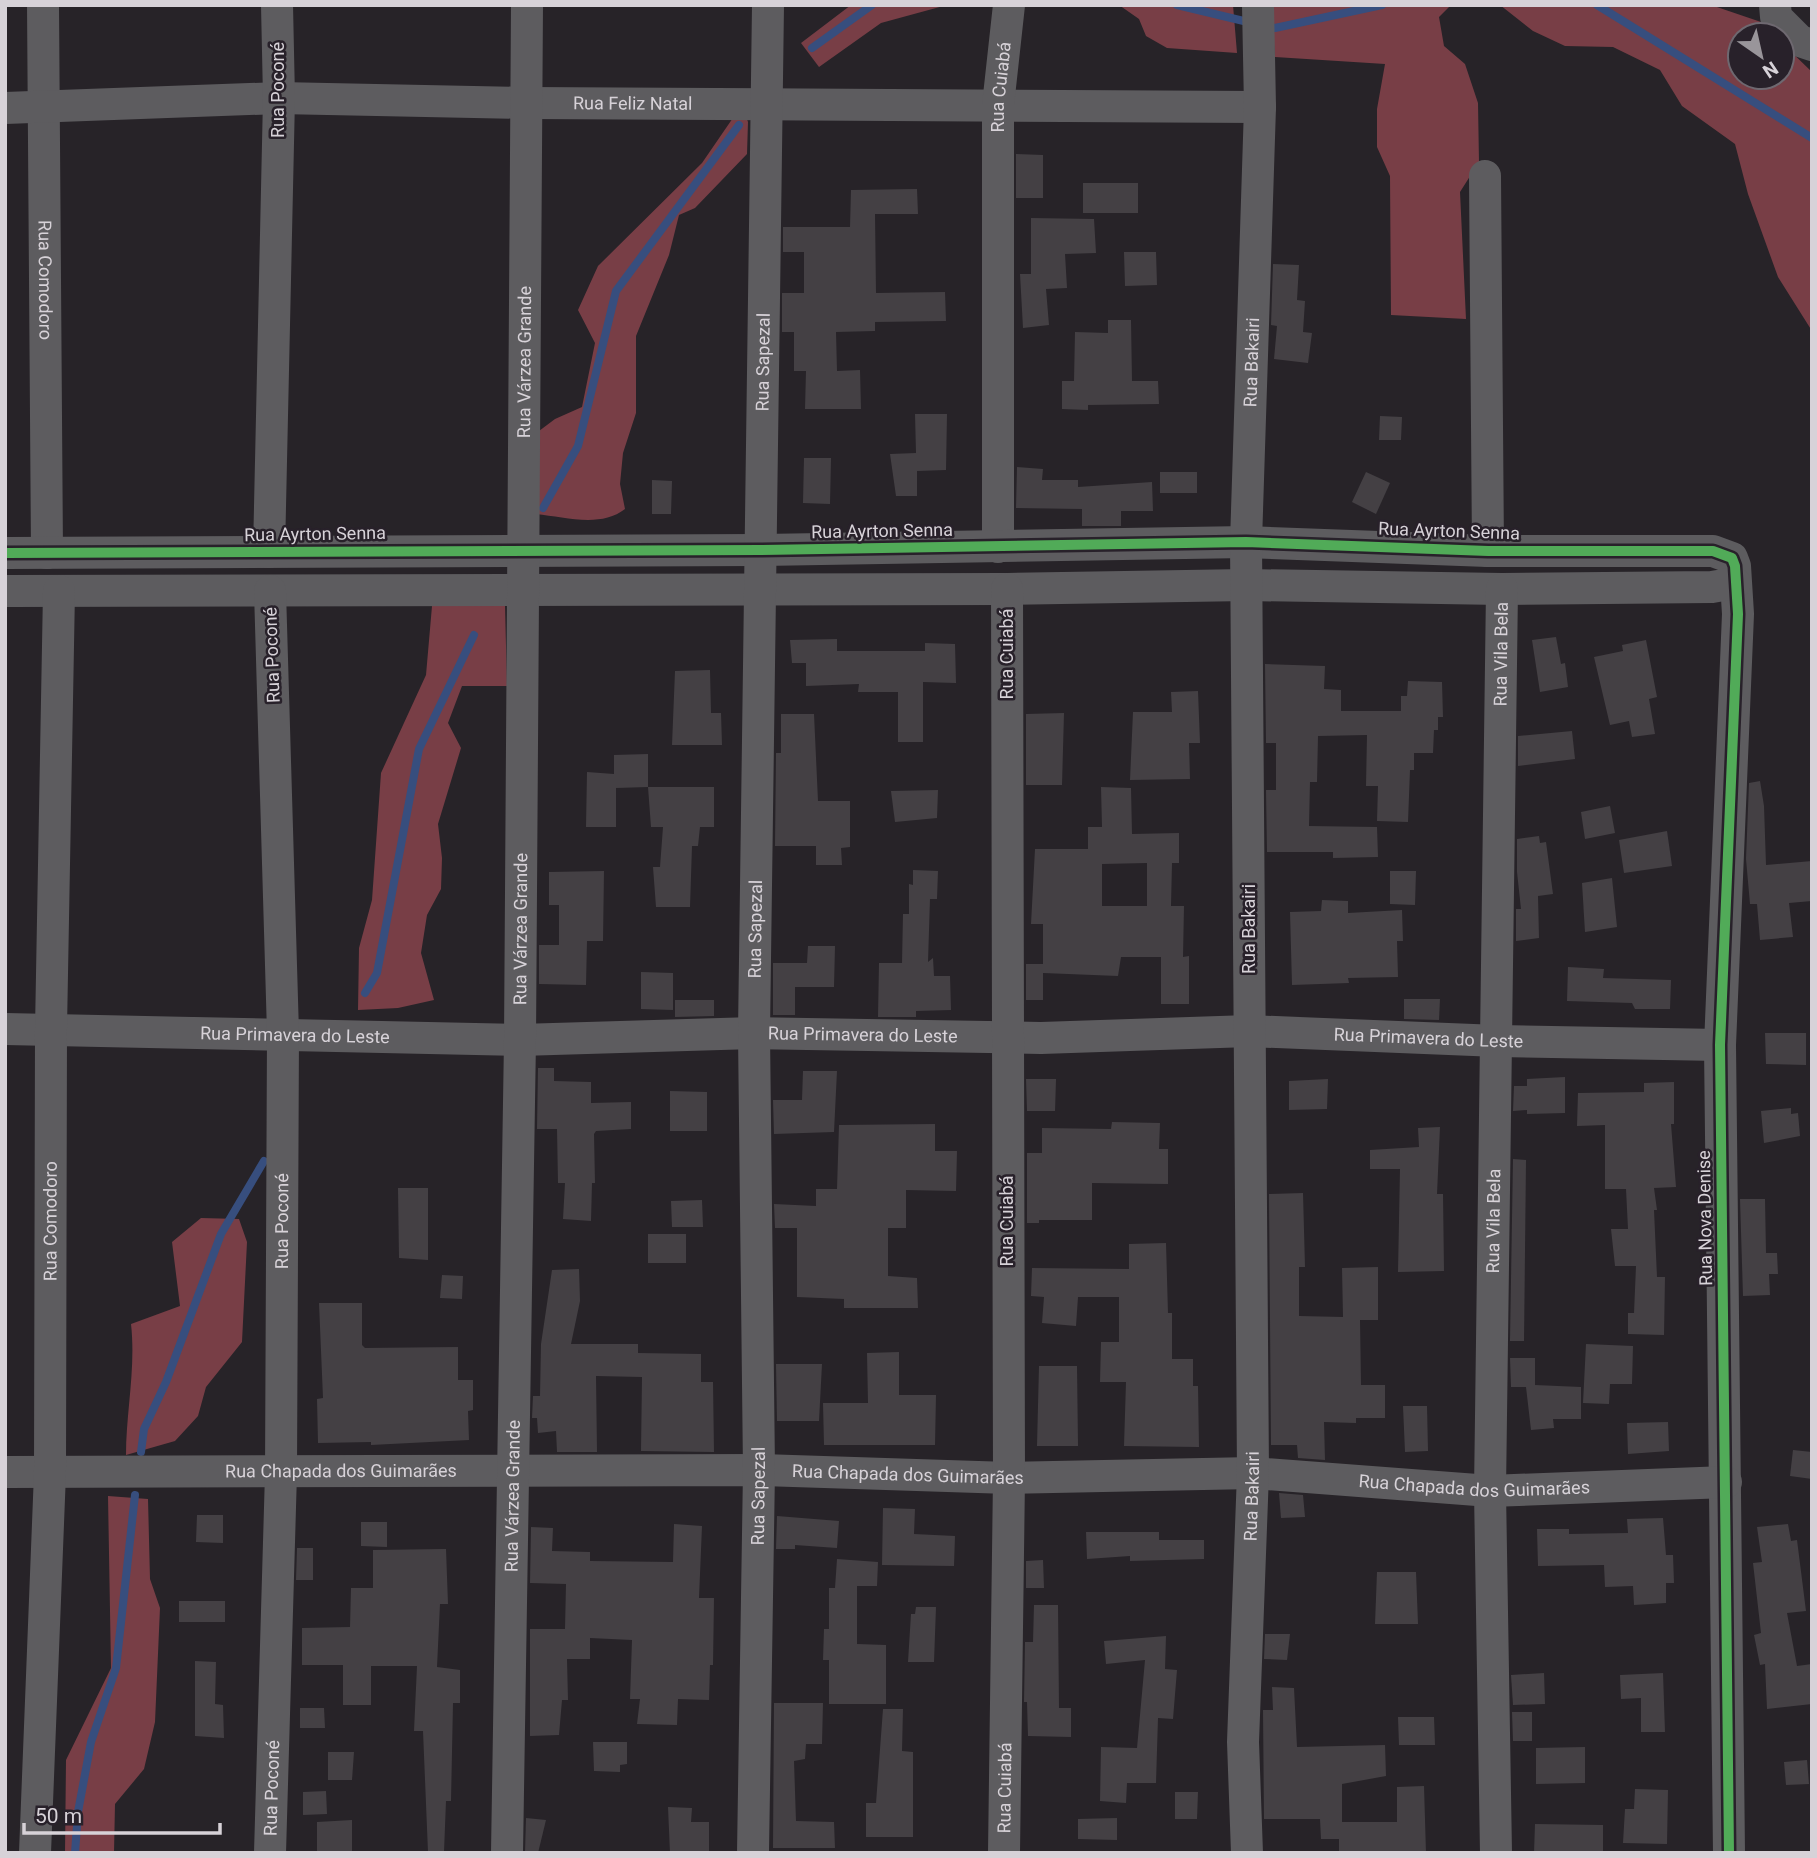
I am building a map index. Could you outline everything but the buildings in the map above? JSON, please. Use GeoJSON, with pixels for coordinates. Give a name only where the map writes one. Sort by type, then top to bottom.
{"type":"FeatureCollection","features":[{"type":"Feature","properties":{"kind":"street","name":"Rua Comodoro"},"geometry":{"type":"LineString","coordinates":[[43,5],[46,108],[47,553]]}},
{"type":"Feature","properties":{"kind":"street","name":"Rua Poconé"},"geometry":{"type":"LineString","coordinates":[[269,552],[279,98],[277,5]]}},
{"type":"Feature","properties":{"kind":"street","name":"Rua Várzea Grande"},"geometry":{"type":"LineString","coordinates":[[508,1853],[520,1040],[527,5]]}},
{"type":"Feature","properties":{"kind":"street","name":"Rua Sapezal"},"geometry":{"type":"LineString","coordinates":[[754,1853],[760,1471],[754,1033],[768,5]]}},
{"type":"Feature","properties":{"kind":"street","name":"Rua Cuiabá"},"geometry":{"type":"LineString","coordinates":[[998,547],[998,105],[1009,5]]}},
{"type":"Feature","properties":{"kind":"street","name":"Rua Bakairi"},"geometry":{"type":"LineString","coordinates":[[1247,1853],[1243,1742],[1253,1473],[1246,542],[1260,107],[1258,6]]}},
{"type":"Feature","properties":{"kind":"street"},"geometry":{"type":"LineString","coordinates":[[1775,11],[1800,41],[1812,45]]}},
{"type":"Feature","properties":{"kind":"street","name":"Rua Feliz Natal"},"geometry":{"type":"LineString","coordinates":[[5,108],[279,98],[528,103],[1260,107]]}},
{"type":"Feature","properties":{"kind":"street"},"geometry":{"type":"LineString","coordinates":[[1485,176],[1489,551]]}},
{"type":"Feature","properties":{"kind":"street","name":"Rua Ayrton Senna"},"geometry":{"type":"LineString","coordinates":[[5,553],[760,550],[1246,542],[1489,551],[1713,551],[1732,558],[1735,583]]}},
{"type":"Feature","properties":{"kind":"street"},"geometry":{"type":"LineString","coordinates":[[5,591],[1007,589],[1247,585],[1502,589],[1712,587],[1735,583]]}},
{"type":"Feature","properties":{"kind":"street","name":"Rua Nova Denise"},"geometry":{"type":"LineString","coordinates":[[1729,1853],[1720,1045],[1738,614],[1735,583]]}},
{"type":"Feature","properties":{"kind":"street","name":"Rua Cuiabá"},"geometry":{"type":"LineString","coordinates":[[1004,1853],[1009,1478],[1005,1037],[1007,589]]}},
{"type":"Feature","properties":{"kind":"street","name":"Rua Vila Bela"},"geometry":{"type":"LineString","coordinates":[[1496,1853],[1490,1491],[1502,589]]}},
{"type":"Feature","properties":{"kind":"street","name":"Rua Comodoro"},"geometry":{"type":"LineString","coordinates":[[35,1853],[50,1473],[51,1029],[59,591]]}},
{"type":"Feature","properties":{"kind":"street","name":"Rua Poconé"},"geometry":{"type":"LineString","coordinates":[[270,591],[283,1034],[281,1473],[270,1853]]}},
{"type":"Feature","properties":{"kind":"street","name":"Rua Primavera do Leste"},"geometry":{"type":"LineString","coordinates":[[5,1029],[520,1040],[754,1033],[1005,1037],[1249,1031],[1498,1041],[1720,1045]]}},
{"type":"Feature","properties":{"kind":"street","name":"Rua Chapada dos Guimarães"},"geometry":{"type":"LineString","coordinates":[[5,1472],[760,1471],[1009,1478],[1253,1473],[1490,1491],[1726,1482]]}},
{"type":"Feature","properties":{"kind":"shaded area"},"geometry":{"type":"Polygon","coordinates":[[[851,5],[947,5],[881,23],[819,67],[801,43],[851,5]]]}},
{"type":"Feature","properties":{"kind":"shaded area"},"geometry":{"type":"Polygon","coordinates":[[[1119,5],[1233,5],[1237,53],[1167,48],[1146,36],[1139,19],[1119,5]]]}},
{"type":"Feature","properties":{"kind":"shaded area"},"geometry":{"type":"Polygon","coordinates":[[[1271,5],[1451,5],[1439,17],[1444,46],[1465,64],[1478,103],[1479,162],[1460,192],[1466,319],[1391,315],[1390,176],[1377,147],[1377,109],[1385,64],[1275,57],[1271,5]]]}},
{"type":"Feature","properties":{"kind":"shaded area"},"geometry":{"type":"Polygon","coordinates":[[[1500,5],[1711,5],[1758,21],[1726,21],[1726,91],[1796,91],[1796,57],[1812,72],[1812,331],[1778,277],[1748,194],[1735,144],[1682,106],[1660,70],[1613,47],[1565,46],[1533,31],[1500,5]]]}},
{"type":"Feature","properties":{"kind":"shaded area"},"geometry":{"type":"Polygon","coordinates":[[[744,111],[748,122],[747,154],[695,208],[679,215],[669,255],[636,336],[636,413],[623,453],[620,484],[625,509],[615,515],[594,520],[536,514],[539,431],[555,419],[582,407],[595,343],[578,310],[598,266],[702,163],[737,112],[744,111]]]}},
{"type":"Feature","properties":{"kind":"shaded area"},"geometry":{"type":"Polygon","coordinates":[[[505,605],[507,686],[462,686],[448,723],[461,748],[438,824],[442,858],[441,889],[427,915],[421,953],[434,1000],[398,1008],[358,1010],[359,948],[372,900],[381,773],[426,675],[432,606],[505,605]]]}},
{"type":"Feature","properties":{"kind":"shaded area"},"geometry":{"type":"Polygon","coordinates":[[[201,1218],[239,1219],[247,1242],[242,1342],[206,1387],[198,1416],[175,1441],[126,1455],[132,1357],[131,1324],[180,1306],[172,1242],[201,1218]]]}},
{"type":"Feature","properties":{"kind":"shaded area"},"geometry":{"type":"Polygon","coordinates":[[[108,1496],[148,1499],[150,1579],[160,1608],[155,1722],[144,1769],[115,1804],[114,1853],[65,1853],[66,1760],[111,1668],[108,1496]]]}},
{"type":"Feature","properties":{"kind":"waterway"},"geometry":{"type":"LineString","coordinates":[[812,48],[872,5]]}},
{"type":"Feature","properties":{"kind":"waterway"},"geometry":{"type":"LineString","coordinates":[[1177,5],[1252,23]]}},
{"type":"Feature","properties":{"kind":"waterway"},"geometry":{"type":"LineString","coordinates":[[1265,26],[1275,28],[1382,5]]}},
{"type":"Feature","properties":{"kind":"waterway"},"geometry":{"type":"LineString","coordinates":[[1597,5],[1812,138]]}},
{"type":"Feature","properties":{"kind":"waterway"},"geometry":{"type":"LineString","coordinates":[[543,508],[578,446],[616,291],[739,125]]}},
{"type":"Feature","properties":{"kind":"waterway"},"geometry":{"type":"LineString","coordinates":[[365,993],[377,973],[419,749],[474,635]]}},
{"type":"Feature","properties":{"kind":"waterway"},"geometry":{"type":"LineString","coordinates":[[141,1452],[144,1429],[166,1382],[221,1234],[264,1161]]}},
{"type":"Feature","properties":{"kind":"waterway"},"geometry":{"type":"LineString","coordinates":[[75,1853],[78,1812],[91,1742],[116,1668],[135,1495]]}},
{"type":"Feature","properties":{"kind":"cycle path"},"geometry":{"type":"LineString","coordinates":[[5,553],[760,550],[1246,542],[1488,551],[1713,551],[1732,558],[1735,566],[1738,614],[1720,1045],[1729,1853]]}}]}
